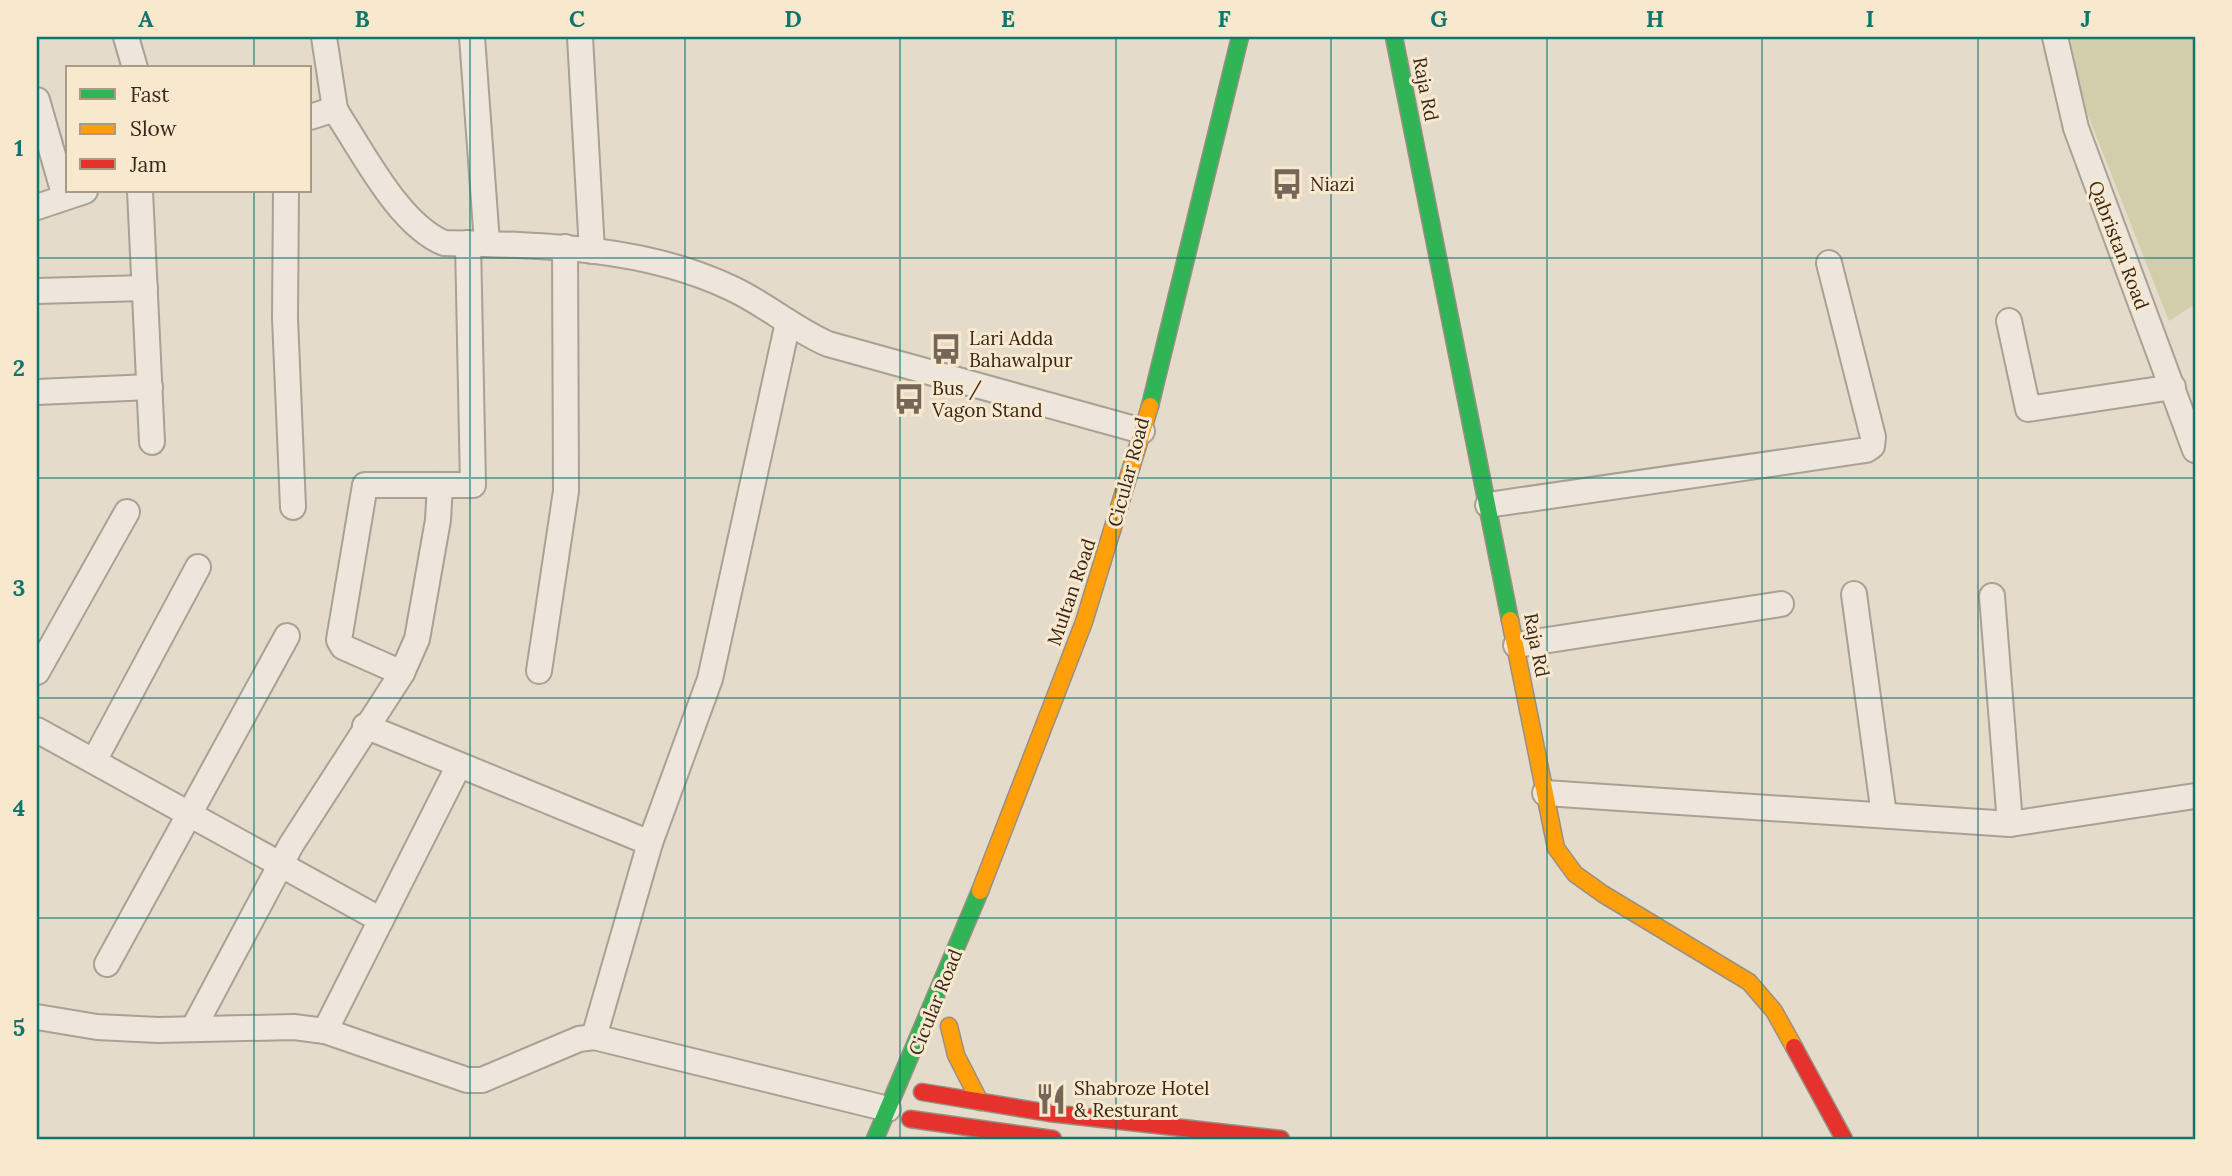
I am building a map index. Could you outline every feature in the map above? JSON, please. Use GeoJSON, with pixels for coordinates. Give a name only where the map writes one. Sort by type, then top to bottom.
{"type":"FeatureCollection","features":[{"type":"Feature","properties":{"kind":"main road","name":"Multan Road"},"geometry":{"type":"LineString","coordinates":[[876,1139],[899,1114],[1044,743],[1110,545],[1142,431],[1240,37]]}},
{"type":"Feature","properties":{"kind":"main road","name":"Raja Rd"},"geometry":{"type":"LineString","coordinates":[[1394,37],[1556,848],[1575,874],[1749,982],[1774,1011],[1844,1139]]}},
{"type":"Feature","properties":{"kind":"main road","name":"Cicular Road"},"geometry":{"type":"LineString","coordinates":[[940,1048],[951,1019],[956,1055],[980,1102]]}},
{"type":"Feature","properties":{"kind":"main road"},"geometry":{"type":"LineString","coordinates":[[901,1139],[899,1114],[924,1086],[980,1102],[1049,1113],[1281,1139]]}},
{"type":"Feature","properties":{"kind":"main road"},"geometry":{"type":"LineString","coordinates":[[899,1114],[1053,1139]]}},
{"type":"Feature","properties":{"kind":"street"},"geometry":{"type":"LineString","coordinates":[[126,37],[134,66]]}},
{"type":"Feature","properties":{"kind":"street"},"geometry":{"type":"LineString","coordinates":[[324,37],[335,108],[382,182],[406,213],[434,239],[444,243],[565,247],[653,261],[699,274],[762,304],[828,344],[1142,431]]}},
{"type":"Feature","properties":{"kind":"street"},"geometry":{"type":"LineString","coordinates":[[402,673],[340,644],[364,487],[371,484],[469,487],[473,482],[478,243],[472,37]]}},
{"type":"Feature","properties":{"kind":"street"},"geometry":{"type":"LineString","coordinates":[[580,37],[592,251]]}},
{"type":"Feature","properties":{"kind":"street","name":"Qabristan Road"},"geometry":{"type":"LineString","coordinates":[[2055,37],[2076,128],[2172,387],[2193,433]]}},
{"type":"Feature","properties":{"kind":"street"},"geometry":{"type":"LineString","coordinates":[[37,100],[66,172]]}},
{"type":"Feature","properties":{"kind":"street"},"geometry":{"type":"LineString","coordinates":[[312,116],[335,108]]}},
{"type":"Feature","properties":{"kind":"street"},"geometry":{"type":"LineString","coordinates":[[140,192],[152,442]]}},
{"type":"Feature","properties":{"kind":"street"},"geometry":{"type":"LineString","coordinates":[[286,192],[285,318],[293,507]]}},
{"type":"Feature","properties":{"kind":"street"},"geometry":{"type":"LineString","coordinates":[[37,207],[75,194]]}},
{"type":"Feature","properties":{"kind":"street"},"geometry":{"type":"LineString","coordinates":[[539,671],[566,491],[565,247]]}},
{"type":"Feature","properties":{"kind":"street"},"geometry":{"type":"LineString","coordinates":[[1488,505],[1866,450],[1872,446],[1873,437],[1829,262]]}},
{"type":"Feature","properties":{"kind":"street"},"geometry":{"type":"LineString","coordinates":[[37,291],[145,288]]}},
{"type":"Feature","properties":{"kind":"street"},"geometry":{"type":"LineString","coordinates":[[2009,321],[2024,404],[2028,409],[2172,387]]}},
{"type":"Feature","properties":{"kind":"street"},"geometry":{"type":"LineString","coordinates":[[594,1037],[650,843],[710,679],[788,322]]}},
{"type":"Feature","properties":{"kind":"street"},"geometry":{"type":"LineString","coordinates":[[37,392],[150,387]]}},
{"type":"Feature","properties":{"kind":"street"},"geometry":{"type":"LineString","coordinates":[[193,1028],[281,864],[365,726],[402,673],[418,639],[438,520],[440,485]]}},
{"type":"Feature","properties":{"kind":"street"},"geometry":{"type":"LineString","coordinates":[[37,672],[127,512]]}},
{"type":"Feature","properties":{"kind":"street"},"geometry":{"type":"LineString","coordinates":[[94,761],[198,567]]}},
{"type":"Feature","properties":{"kind":"street"},"geometry":{"type":"LineString","coordinates":[[1854,594],[1884,815]]}},
{"type":"Feature","properties":{"kind":"street"},"geometry":{"type":"LineString","coordinates":[[1992,596],[2010,824]]}},
{"type":"Feature","properties":{"kind":"street"},"geometry":{"type":"LineString","coordinates":[[1516,645],[1781,604]]}},
{"type":"Feature","properties":{"kind":"street"},"geometry":{"type":"LineString","coordinates":[[107,964],[287,636]]}},
{"type":"Feature","properties":{"kind":"street"},"geometry":{"type":"LineString","coordinates":[[365,726],[650,843]]}},
{"type":"Feature","properties":{"kind":"street"},"geometry":{"type":"LineString","coordinates":[[37,730],[381,920]]}},
{"type":"Feature","properties":{"kind":"street"},"geometry":{"type":"LineString","coordinates":[[326,1031],[459,765]]}},
{"type":"Feature","properties":{"kind":"street"},"geometry":{"type":"LineString","coordinates":[[1545,793],[2010,824],[2195,796]]}},
{"type":"Feature","properties":{"kind":"street"},"geometry":{"type":"LineString","coordinates":[[37,1017],[97,1027],[294,1027],[326,1031],[467,1080],[482,1080],[579,1039],[594,1037],[899,1114]]}},
{"type":"Feature","properties":{"kind":"shaded area"},"geometry":{"type":"Polygon","coordinates":[[[2069,37],[2195,37],[2195,304],[2169,321],[2084,105],[2069,37]]]}},
{"type":"Feature","properties":{"kind":"traffic: fast"},"geometry":{"type":"LineString","coordinates":[[1150,406],[1240,37]]}},
{"type":"Feature","properties":{"kind":"traffic: fast"},"geometry":{"type":"LineString","coordinates":[[1394,37],[1510,620]]}},
{"type":"Feature","properties":{"kind":"traffic: fast"},"geometry":{"type":"LineString","coordinates":[[875,1139],[980,891]]}},
{"type":"Feature","properties":{"kind":"traffic: slow"},"geometry":{"type":"LineString","coordinates":[[980,891],[1084,622],[1150,406]]}},
{"type":"Feature","properties":{"kind":"traffic: slow"},"geometry":{"type":"LineString","coordinates":[[1510,620],[1556,848],[1575,874],[1603,894],[1749,982],[1774,1011],[1794,1047]]}},
{"type":"Feature","properties":{"kind":"traffic: slow"},"geometry":{"type":"LineString","coordinates":[[949,1026],[956,1055],[980,1102]]}},
{"type":"Feature","properties":{"kind":"traffic: jam"},"geometry":{"type":"LineString","coordinates":[[1794,1047],[1844,1139]]}},
{"type":"Feature","properties":{"kind":"traffic: jam"},"geometry":{"type":"LineString","coordinates":[[922,1092],[1049,1113],[1281,1139]]}},
{"type":"Feature","properties":{"kind":"traffic: jam"},"geometry":{"type":"LineString","coordinates":[[910,1119],[1053,1139]]}},
{"type":"Feature","properties":{"kind":"place","name":"Niazi"},"geometry":{"type":"Point","coordinates":[1287,184]}},
{"type":"Feature","properties":{"kind":"place","name":"Lari Adda Bahawalpur"},"geometry":{"type":"Point","coordinates":[946,349]}},
{"type":"Feature","properties":{"kind":"place","name":"Bus / Vagon Stand"},"geometry":{"type":"Point","coordinates":[909,399]}},
{"type":"Feature","properties":{"kind":"place","name":"Shabroze Hotel & Resturant"},"geometry":{"type":"Point","coordinates":[1051,1099]}}]}
